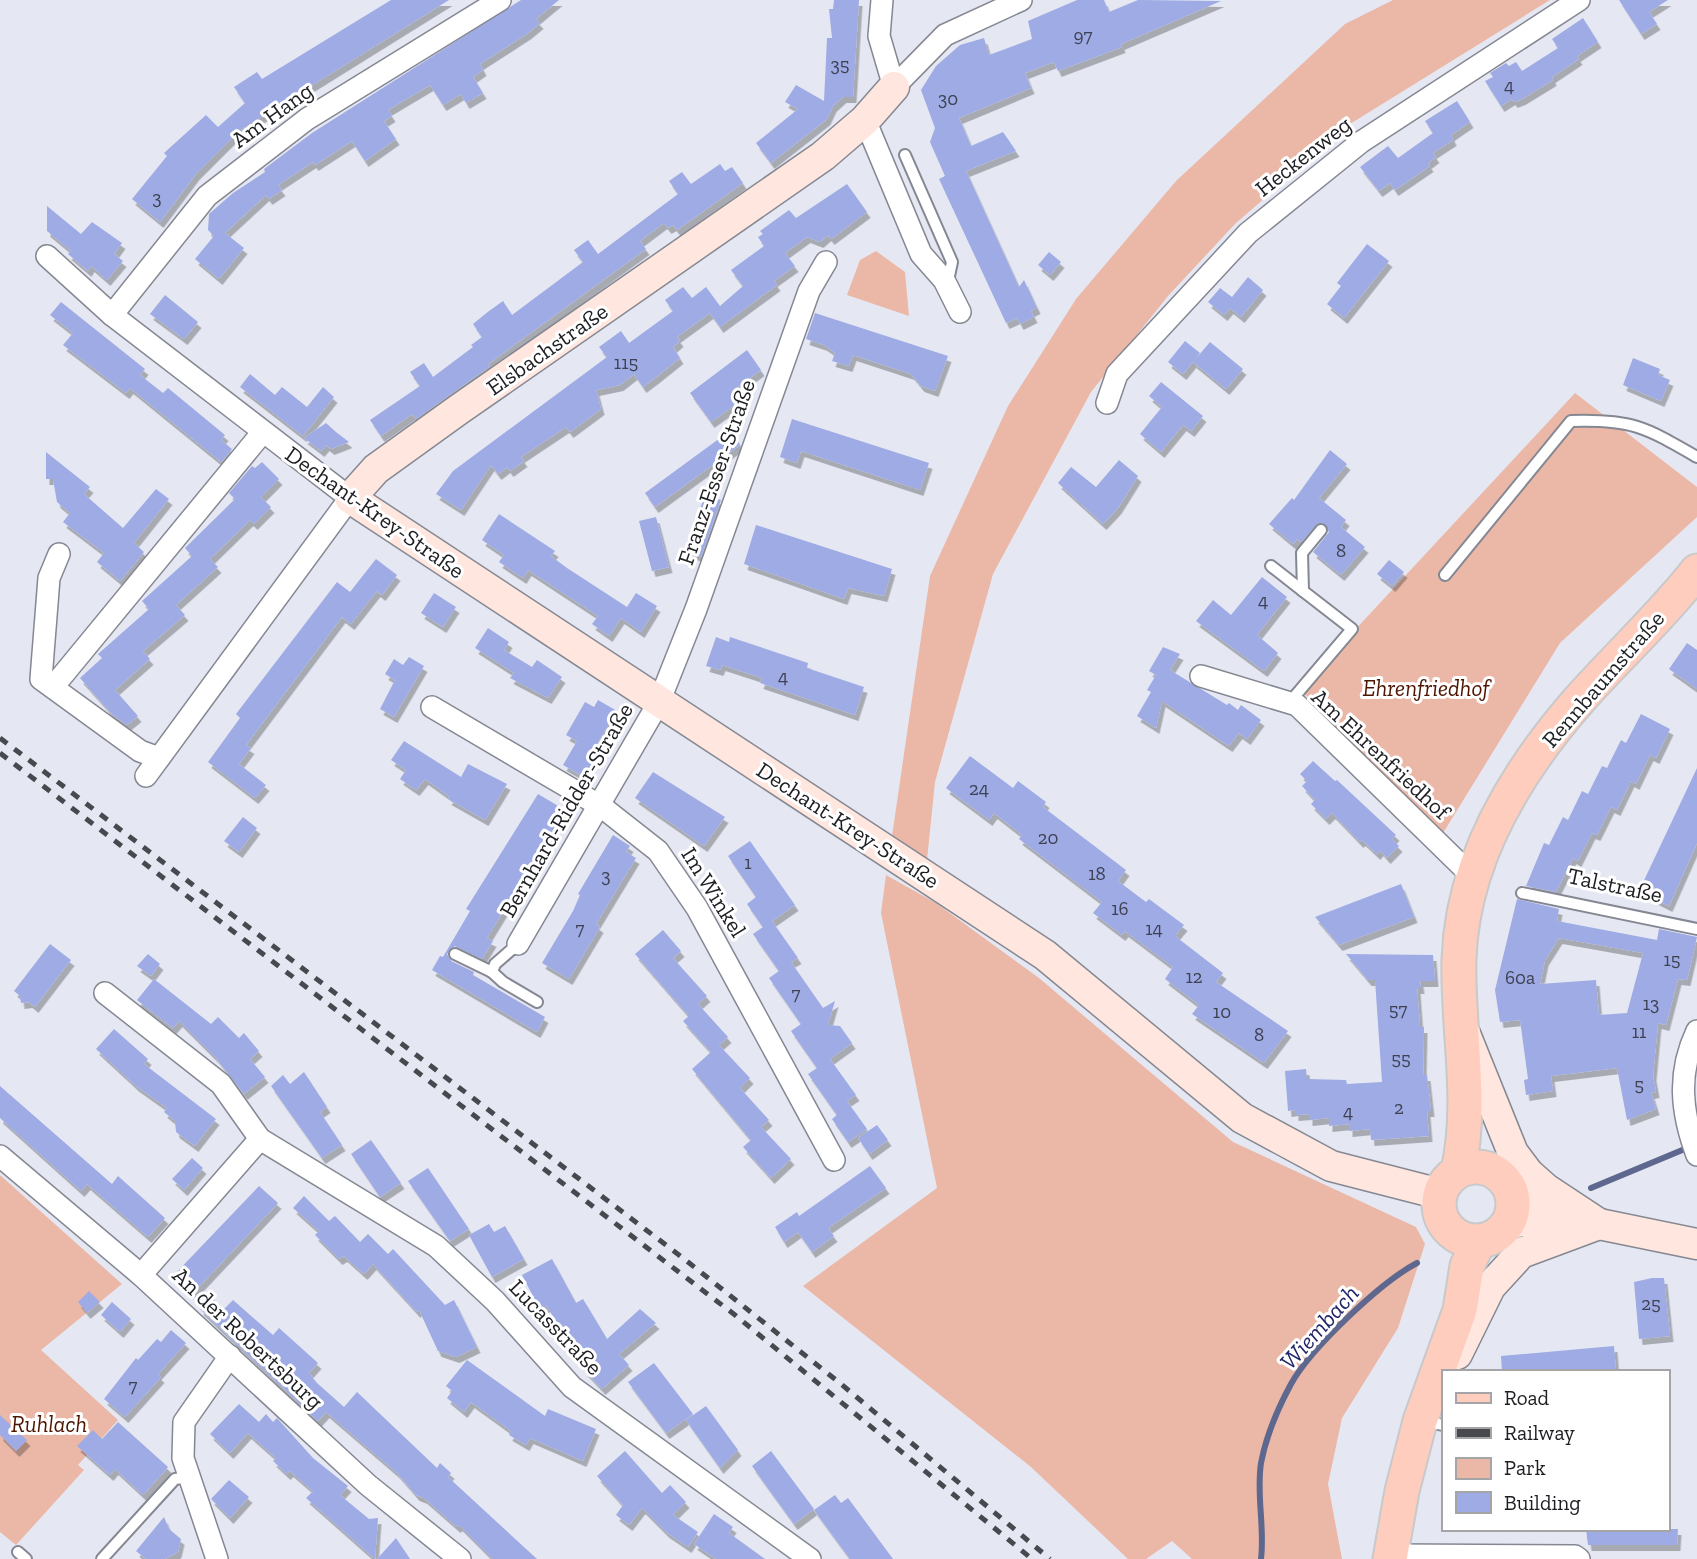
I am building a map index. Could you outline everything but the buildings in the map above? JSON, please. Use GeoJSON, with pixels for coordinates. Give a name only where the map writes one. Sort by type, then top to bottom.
{"type":"FeatureCollection","features":[{"type":"Feature","properties":{"kind":"main road","name":"Rennbaumstraße"},"geometry":{"type":"LineString","coordinates":[[1491,1169],[1481,1145],[1464,1031],[1459,960],[1472,877],[1496,821],[1528,767],[1578,701],[1634,644],[1697,571]]}},
{"type":"Feature","properties":{"kind":"main road","name":"Rennbaumstraße"},"geometry":{"type":"LineString","coordinates":[[1449,1182],[1463,1134],[1464,1031]]}},
{"type":"Feature","properties":{"kind":"main road"},"geometry":{"type":"LineString","coordinates":[[1390,1557],[1438,1398],[1446,1227],[1439,1212],[1449,1182],[1470,1167],[1491,1169],[1506,1182],[1499,1220],[1467,1266],[1460,1310],[1445,1370]]}},
{"type":"Feature","properties":{"kind":"main road"},"geometry":{"type":"LineString","coordinates":[[1446,1227],[1465,1239],[1499,1220]]}},
{"type":"Feature","properties":{"kind":"street","name":"Am Hang"},"geometry":{"type":"LineString","coordinates":[[112,315],[207,195],[307,119],[500,0]]}},
{"type":"Feature","properties":{"kind":"street"},"geometry":{"type":"LineString","coordinates":[[882,0],[879,36],[894,87]]}},
{"type":"Feature","properties":{"kind":"street","name":"Elsbachstraße"},"geometry":{"type":"LineString","coordinates":[[146,776],[350,498],[376,469],[823,156],[865,120],[945,35],[1021,0]]}},
{"type":"Feature","properties":{"kind":"street","name":"Heckenweg"},"geometry":{"type":"LineString","coordinates":[[1107,403],[1117,374],[1248,233],[1361,142],[1579,0]]}},
{"type":"Feature","properties":{"kind":"street"},"geometry":{"type":"LineString","coordinates":[[865,120],[916,243],[944,281],[960,312]]}},
{"type":"Feature","properties":{"kind":"street","name":"Dechant-Krey-Straße"},"geometry":{"type":"LineString","coordinates":[[47,256],[112,315],[262,433],[350,498],[1045,955],[1242,1118],[1331,1166],[1449,1182]]}},
{"type":"Feature","properties":{"kind":"street","name":"Franz-Esser-Straße"},"geometry":{"type":"LineString","coordinates":[[659,702],[696,608],[809,290],[827,262]]}},
{"type":"Feature","properties":{"kind":"street","name":"Dechant-Krey-Straße"},"geometry":{"type":"LineString","coordinates":[[52,687],[262,433]]}},
{"type":"Feature","properties":{"kind":"street"},"geometry":{"type":"LineString","coordinates":[[59,554],[49,578],[41,679],[140,751],[159,758]]}},
{"type":"Feature","properties":{"kind":"street","name":"Am Ehrenfriedhof"},"geometry":{"type":"LineString","coordinates":[[1201,676],[1297,705],[1472,877]]}},
{"type":"Feature","properties":{"kind":"street","name":"Bernhard-Ridder-Straße"},"geometry":{"type":"LineString","coordinates":[[518,944],[659,702]]}},
{"type":"Feature","properties":{"kind":"street","name":"Im Winkel"},"geometry":{"type":"LineString","coordinates":[[432,707],[599,805],[658,851],[698,908],[834,1160]]}},
{"type":"Feature","properties":{"kind":"street","name":"Lucasstraße"},"geometry":{"type":"LineString","coordinates":[[105,993],[221,1084],[260,1139],[436,1246],[495,1301],[572,1387],[810,1559]]}},
{"type":"Feature","properties":{"kind":"street"},"geometry":{"type":"LineString","coordinates":[[1464,1031],[1513,1153],[1528,1173],[1546,1189],[1599,1224]]}},
{"type":"Feature","properties":{"kind":"street"},"geometry":{"type":"LineString","coordinates":[[1694,1147],[1684,1112],[1684,1070],[1697,1031]]}},
{"type":"Feature","properties":{"kind":"street"},"geometry":{"type":"LineString","coordinates":[[141,1275],[260,1139]]}},
{"type":"Feature","properties":{"kind":"street","name":"An der Robertsburg"},"geometry":{"type":"LineString","coordinates":[[0,1156],[141,1275],[368,1485],[460,1559]]}},
{"type":"Feature","properties":{"kind":"street"},"geometry":{"type":"LineString","coordinates":[[1499,1220],[1599,1224],[1697,1244]]}},
{"type":"Feature","properties":{"kind":"street"},"geometry":{"type":"LineString","coordinates":[[1451,1370],[1490,1287],[1510,1263],[1535,1245],[1599,1224]]}},
{"type":"Feature","properties":{"kind":"street"},"geometry":{"type":"LineString","coordinates":[[217,1559],[183,1458],[184,1422],[230,1356]]}},
{"type":"Feature","properties":{"kind":"street"},"geometry":{"type":"LineString","coordinates":[[1390,1557],[1575,1556],[1579,1559]]}},
{"type":"Feature","properties":{"kind":"lane"},"geometry":{"type":"LineString","coordinates":[[905,155],[952,262],[949,276],[944,281]]}},
{"type":"Feature","properties":{"kind":"lane"},"geometry":{"type":"LineString","coordinates":[[1446,575],[1571,421],[1610,420],[1648,429],[1697,457]]}},
{"type":"Feature","properties":{"kind":"lane"},"geometry":{"type":"LineString","coordinates":[[1303,591],[1302,553],[1321,530]]}},
{"type":"Feature","properties":{"kind":"lane"},"geometry":{"type":"LineString","coordinates":[[1271,566],[1352,629],[1289,703]]}},
{"type":"Feature","properties":{"kind":"lane","name":"Talstraße"},"geometry":{"type":"LineString","coordinates":[[1522,893],[1697,929]]}},
{"type":"Feature","properties":{"kind":"lane"},"geometry":{"type":"LineString","coordinates":[[492,972],[495,964],[518,944]]}},
{"type":"Feature","properties":{"kind":"lane"},"geometry":{"type":"LineString","coordinates":[[455,954],[492,972],[503,982],[537,1002]]}},
{"type":"Feature","properties":{"kind":"lane"},"geometry":{"type":"LineString","coordinates":[[102,1559],[175,1479],[190,1477]]}},
{"type":"Feature","properties":{"kind":"green space"},"geometry":{"type":"Polygon","coordinates":[[[1393,0],[1550,0],[1350,124],[1235,224],[1168,296],[1091,392],[993,574],[935,782],[927,860],[892,836],[930,576],[1008,406],[1076,299],[1176,181],[1345,24],[1393,0]]]}},
{"type":"Feature","properties":{"kind":"green space"},"geometry":{"type":"Polygon","coordinates":[[[876,251],[905,272],[909,316],[847,295],[860,260],[876,251]]]}},
{"type":"Feature","properties":{"kind":"green space","name":"Ehrenfriedhof"},"geometry":{"type":"Polygon","coordinates":[[[1575,393],[1697,487],[1697,517],[1560,643],[1440,838],[1300,689],[1575,393]]]}},
{"type":"Feature","properties":{"kind":"green space"},"geometry":{"type":"Polygon","coordinates":[[[886,875],[936,903],[1039,978],[1233,1142],[1416,1227],[1425,1244],[1398,1328],[1342,1418],[1328,1484],[1342,1559],[1192,1559],[1172,1541],[1146,1559],[1128,1559],[1031,1467],[803,1286],[937,1188],[881,913],[886,875]]]}},
{"type":"Feature","properties":{"kind":"green space","name":"Ruhlach"},"geometry":{"type":"Polygon","coordinates":[[[0,1175],[122,1284],[41,1350],[118,1420],[78,1465],[84,1470],[16,1545],[0,1532],[0,1175]]]}},
{"type":"Feature","properties":{"kind":"waterway","name":"Wiembach"},"geometry":{"type":"LineString","coordinates":[[1591,1188],[1692,1146]]}},
{"type":"Feature","properties":{"kind":"waterway","name":"Wiembach"},"geometry":{"type":"LineString","coordinates":[[1261,1559],[1261,1463],[1273,1423],[1291,1384],[1314,1353],[1348,1317],[1385,1285],[1417,1263]]}},
{"type":"Feature","properties":{"kind":"railway"},"geometry":{"type":"LineString","coordinates":[[0,738],[683,1258],[841,1384],[1050,1559]]}},
{"type":"Feature","properties":{"kind":"railway"},"geometry":{"type":"LineString","coordinates":[[0,753],[735,1315],[1032,1559]]}}]}
